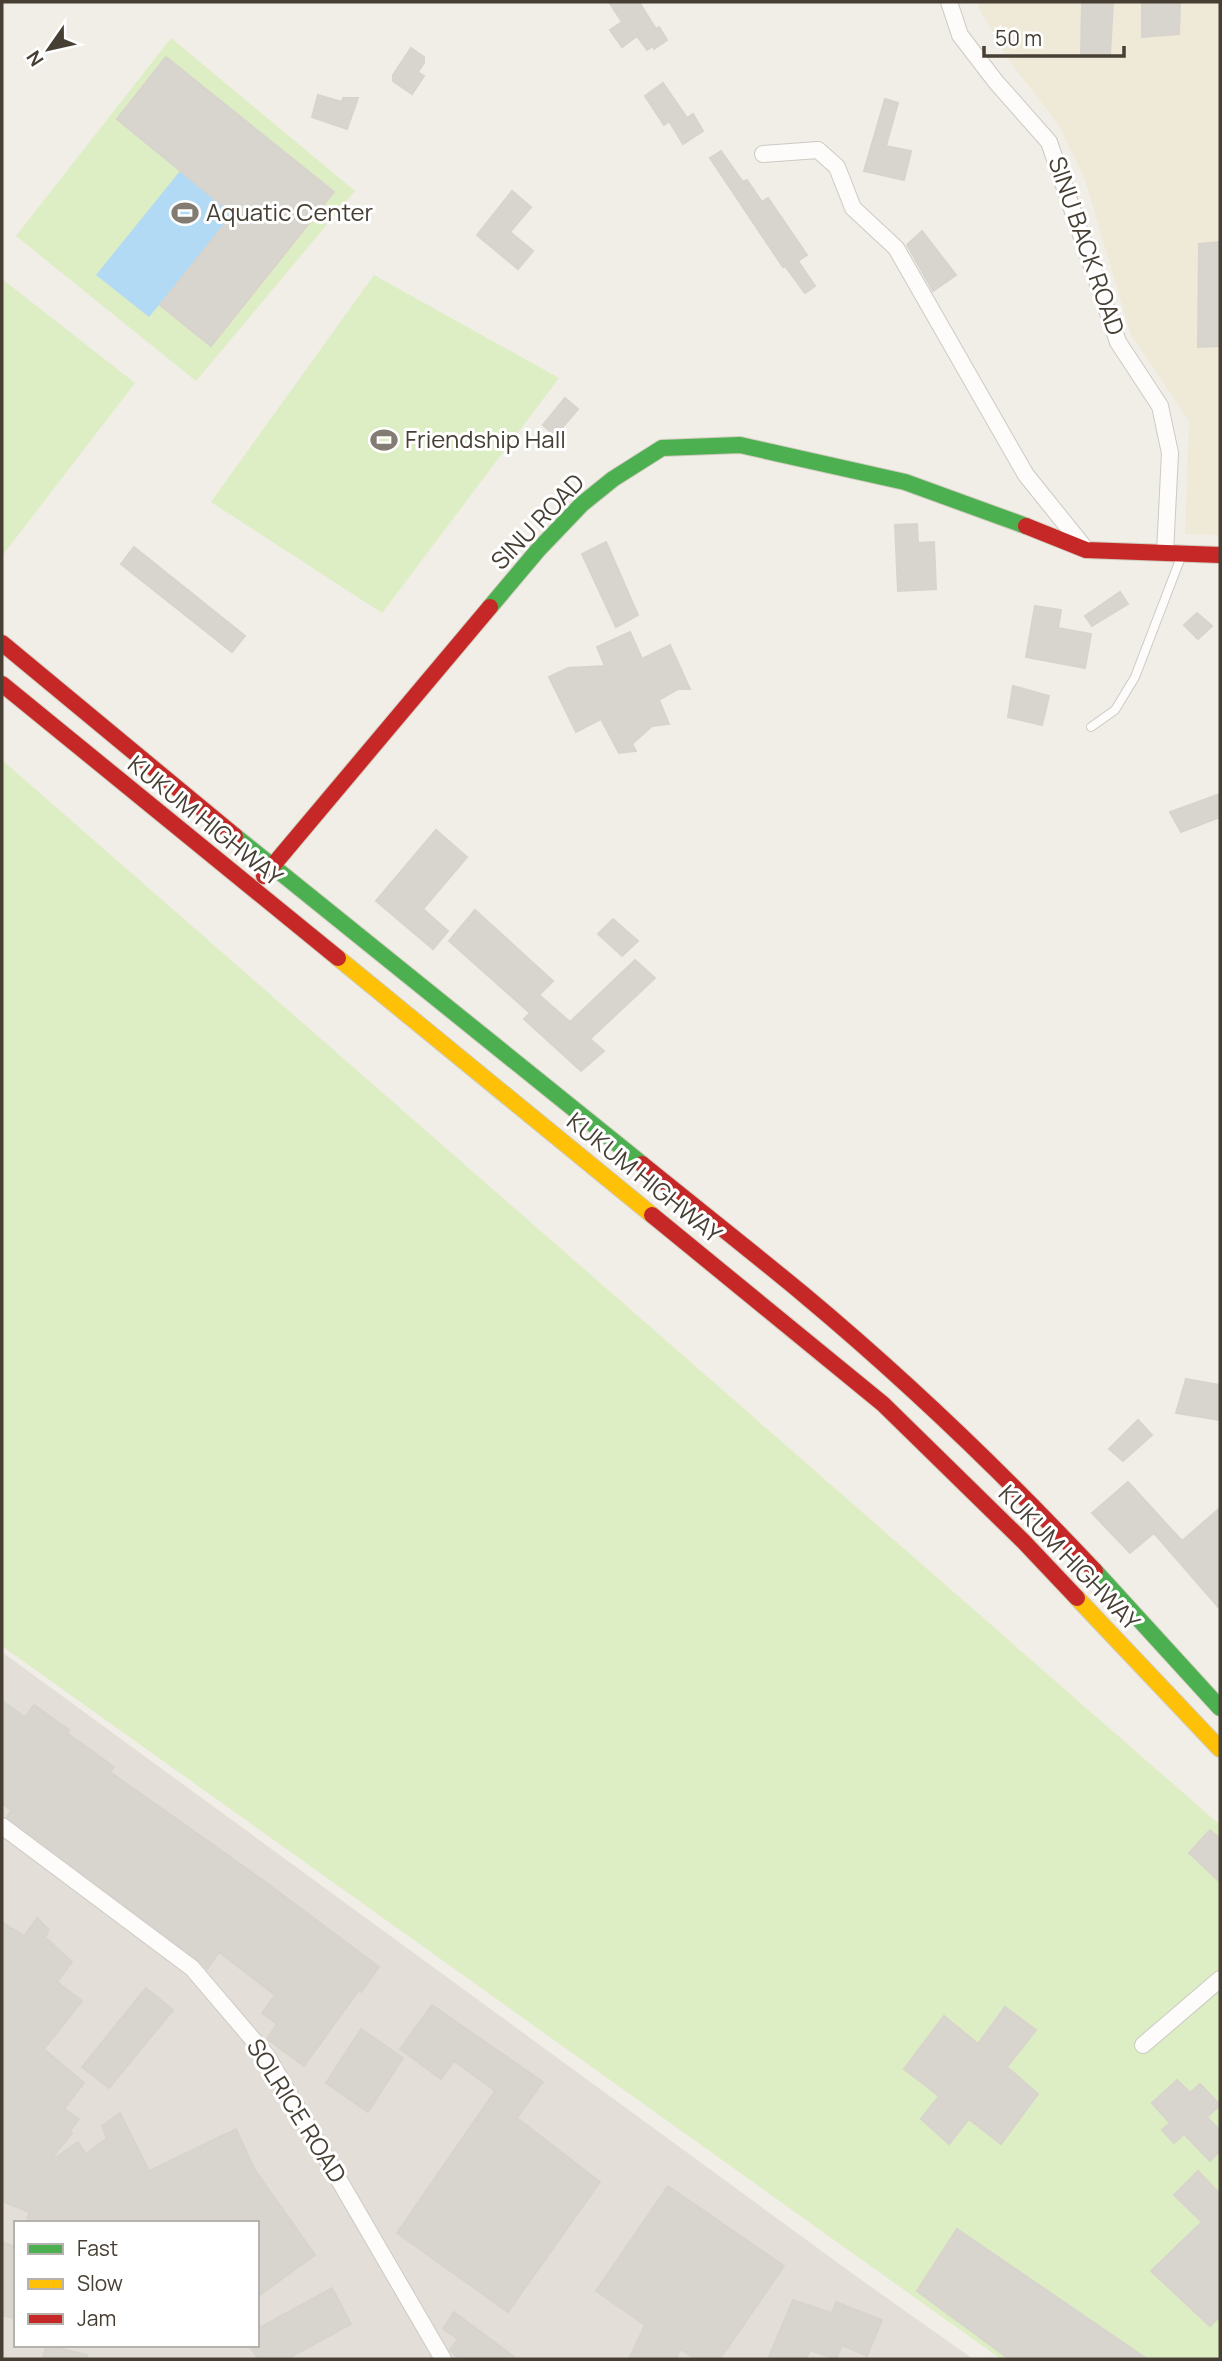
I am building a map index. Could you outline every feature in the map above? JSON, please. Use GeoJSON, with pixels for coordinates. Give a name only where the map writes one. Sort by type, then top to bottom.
{"type":"FeatureCollection","features":[{"type":"Feature","properties":{"kind":"main road","name":"SINU ROAD"},"geometry":{"type":"LineString","coordinates":[[254,890],[272,865],[538,550],[582,504],[612,479],[662,448],[740,446],[905,482],[1086,550],[1220,555]]}},
{"type":"Feature","properties":{"kind":"main road","name":"KUKUM HIGHWAY"},"geometry":{"type":"LineString","coordinates":[[2,643],[272,865],[793,1285],[874,1355],[1008,1482],[1220,1708]]}},
{"type":"Feature","properties":{"kind":"main road","name":"KUKUM HIGHWAY"},"geometry":{"type":"LineString","coordinates":[[2,684],[883,1404],[1024,1542],[1220,1749]]}},
{"type":"Feature","properties":{"kind":"street","name":"SINU BACK ROAD"},"geometry":{"type":"LineString","coordinates":[[949,2],[960,35],[996,82],[1049,142],[1118,342],[1160,406],[1170,453],[1165,553]]}},
{"type":"Feature","properties":{"kind":"street"},"geometry":{"type":"LineString","coordinates":[[763,154],[818,150],[837,167],[853,208],[896,248],[1026,475],[1086,550]]}},
{"type":"Feature","properties":{"kind":"street","name":"SOLRICE ROAD"},"geometry":{"type":"LineString","coordinates":[[2,1826],[192,1968],[267,2056],[443,2359]]}},
{"type":"Feature","properties":{"kind":"street"},"geometry":{"type":"LineString","coordinates":[[1143,2045],[1220,1979]]}},
{"type":"Feature","properties":{"kind":"lane"},"geometry":{"type":"LineString","coordinates":[[1091,727],[1115,710],[1135,677],[1182,554]]}},
{"type":"Feature","properties":{"kind":"shaded area"},"geometry":{"type":"Polygon","coordinates":[[[978,2],[1220,2],[1220,535],[1185,534],[1189,421],[1131,335],[1085,180],[1058,124],[1010,62],[978,7],[978,2]]]}},
{"type":"Feature","properties":{"kind":"shaded area"},"geometry":{"type":"Polygon","coordinates":[[[2,1652],[860,2279],[973,2359],[2,2359],[2,1652]]]}},
{"type":"Feature","properties":{"kind":"green space","name":"Aquatic Center"},"geometry":{"type":"Polygon","coordinates":[[[171,38],[355,191],[196,381],[16,236],[171,38]]]}},
{"type":"Feature","properties":{"kind":"green space","name":"Friendship Hall"},"geometry":{"type":"Polygon","coordinates":[[[374,275],[559,378],[382,613],[211,502],[374,275]]]}},
{"type":"Feature","properties":{"kind":"green space"},"geometry":{"type":"Polygon","coordinates":[[[2,279],[135,383],[2,556],[2,279]]]}},
{"type":"Feature","properties":{"kind":"green space"},"geometry":{"type":"Polygon","coordinates":[[[2,760],[1220,1825],[1220,2359],[1001,2359],[2,1646],[2,760]]]}},
{"type":"Feature","properties":{"kind":"water"},"geometry":{"type":"Polygon","coordinates":[[[180,171],[233,214],[149,317],[96,275],[180,171]]]}},
{"type":"Feature","properties":{"kind":"building"},"geometry":{"type":"Polygon","coordinates":[[[609,2],[639,2],[656,29],[659,27],[667,40],[654,49],[653,46],[647,50],[637,36],[622,47],[610,30],[622,22],[609,2]]]}},
{"type":"Feature","properties":{"kind":"building"},"geometry":{"type":"Polygon","coordinates":[[[1082,2],[1113,2],[1110,55],[1081,56],[1082,2]]]}},
{"type":"Feature","properties":{"kind":"building"},"geometry":{"type":"Polygon","coordinates":[[[1142,2],[1180,2],[1179,34],[1142,37],[1142,2]]]}},
{"type":"Feature","properties":{"kind":"building"},"geometry":{"type":"Polygon","coordinates":[[[411,48],[424,57],[424,63],[418,72],[424,76],[412,94],[393,81],[393,75],[411,48]]]}},
{"type":"Feature","properties":{"kind":"building"},"geometry":{"type":"Polygon","coordinates":[[[166,57],[334,192],[211,346],[160,305],[233,214],[117,119],[166,57]]]}},
{"type":"Feature","properties":{"kind":"building"},"geometry":{"type":"Polygon","coordinates":[[[663,83],[687,118],[693,114],[703,131],[683,144],[669,121],[664,125],[645,96],[663,83]]]}},
{"type":"Feature","properties":{"kind":"building"},"geometry":{"type":"Polygon","coordinates":[[[318,95],[342,102],[343,98],[358,98],[347,129],[312,117],[318,95]]]}},
{"type":"Feature","properties":{"kind":"building"},"geometry":{"type":"Polygon","coordinates":[[[885,99],[898,103],[886,146],[911,151],[904,180],[864,171],[885,99]]]}},
{"type":"Feature","properties":{"kind":"building"},"geometry":{"type":"Polygon","coordinates":[[[721,151],[743,182],[747,180],[762,202],[768,198],[807,255],[798,261],[815,286],[805,293],[785,266],[783,267],[710,158],[721,151]]]}},
{"type":"Feature","properties":{"kind":"building"},"geometry":{"type":"Polygon","coordinates":[[[512,191],[531,207],[510,232],[533,251],[518,269],[477,235],[512,191]]]}},
{"type":"Feature","properties":{"kind":"building"},"geometry":{"type":"Polygon","coordinates":[[[922,231],[956,275],[933,291],[907,245],[922,231]]]}},
{"type":"Feature","properties":{"kind":"building"},"geometry":{"type":"Polygon","coordinates":[[[1220,242],[1220,346],[1198,347],[1199,244],[1220,242]]]}},
{"type":"Feature","properties":{"kind":"building"},"geometry":{"type":"Polygon","coordinates":[[[565,398],[578,409],[555,436],[543,425],[565,398]]]}},
{"type":"Feature","properties":{"kind":"building"},"geometry":{"type":"Polygon","coordinates":[[[917,524],[918,543],[934,542],[936,589],[898,591],[895,525],[917,524]]]}},
{"type":"Feature","properties":{"kind":"building"},"geometry":{"type":"Polygon","coordinates":[[[606,542],[638,615],[616,627],[582,554],[606,542]]]}},
{"type":"Feature","properties":{"kind":"building"},"geometry":{"type":"Polygon","coordinates":[[[134,547],[245,636],[232,652],[121,564],[134,547]]]}},
{"type":"Feature","properties":{"kind":"building"},"geometry":{"type":"Polygon","coordinates":[[[1120,592],[1128,604],[1092,626],[1085,616],[1120,592]]]}},
{"type":"Feature","properties":{"kind":"building"},"geometry":{"type":"Polygon","coordinates":[[[1035,606],[1061,610],[1058,628],[1091,634],[1085,668],[1026,657],[1035,606]]]}},
{"type":"Feature","properties":{"kind":"building"},"geometry":{"type":"Polygon","coordinates":[[[1197,613],[1212,626],[1198,639],[1184,625],[1197,613]]]}},
{"type":"Feature","properties":{"kind":"building"},"geometry":{"type":"Polygon","coordinates":[[[630,632],[642,659],[670,645],[690,689],[678,689],[659,700],[669,724],[652,726],[632,744],[636,751],[619,753],[601,719],[576,732],[549,677],[568,668],[605,666],[597,647],[630,632]]]}},
{"type":"Feature","properties":{"kind":"building"},"geometry":{"type":"Polygon","coordinates":[[[1013,686],[1049,696],[1042,725],[1008,717],[1013,686]]]}},
{"type":"Feature","properties":{"kind":"building"},"geometry":{"type":"Polygon","coordinates":[[[1220,794],[1220,817],[1181,832],[1170,812],[1220,794]]]}},
{"type":"Feature","properties":{"kind":"building"},"geometry":{"type":"Polygon","coordinates":[[[436,830],[467,857],[423,909],[448,931],[433,949],[376,901],[436,830]]]}},
{"type":"Feature","properties":{"kind":"building"},"geometry":{"type":"Polygon","coordinates":[[[475,910],[553,981],[539,995],[570,1022],[635,960],[655,978],[590,1039],[604,1051],[581,1071],[524,1019],[530,1013],[449,941],[475,910]]]}},
{"type":"Feature","properties":{"kind":"building"},"geometry":{"type":"Polygon","coordinates":[[[613,919],[638,941],[622,956],[598,934],[613,919]]]}},
{"type":"Feature","properties":{"kind":"building"},"geometry":{"type":"Polygon","coordinates":[[[1186,1379],[1220,1385],[1220,1420],[1176,1413],[1186,1379]]]}},
{"type":"Feature","properties":{"kind":"building"},"geometry":{"type":"Polygon","coordinates":[[[1138,1420],[1152,1435],[1123,1461],[1109,1449],[1138,1420]]]}},
{"type":"Feature","properties":{"kind":"building"},"geometry":{"type":"Polygon","coordinates":[[[1128,1482],[1182,1541],[1220,1508],[1220,1609],[1154,1533],[1130,1553],[1092,1513],[1128,1482]]]}},
{"type":"Feature","properties":{"kind":"building"},"geometry":{"type":"Polygon","coordinates":[[[2,1701],[25,1717],[34,1705],[114,1767],[110,1772],[264,1881],[379,1967],[304,2066],[267,2039],[277,2024],[262,2013],[275,1995],[219,1952],[207,1969],[7,1817],[11,1810],[2,1803],[2,1701]]]}},
{"type":"Feature","properties":{"kind":"building"},"geometry":{"type":"Polygon","coordinates":[[[1210,1830],[1220,1839],[1220,1882],[1189,1853],[1210,1830]]]}},
{"type":"Feature","properties":{"kind":"building"},"geometry":{"type":"Polygon","coordinates":[[[37,1918],[49,1930],[45,1937],[72,1962],[57,1982],[82,2001],[44,2049],[84,2083],[64,2109],[79,2119],[70,2131],[72,2133],[49,2162],[78,2142],[86,2154],[107,2138],[102,2126],[120,2113],[149,2171],[236,2129],[255,2170],[315,2255],[259,2296],[259,2221],[27,2221],[29,2212],[2,2201],[2,1922],[24,1936],[37,1918]]]}},
{"type":"Feature","properties":{"kind":"building"},"geometry":{"type":"Polygon","coordinates":[[[146,1988],[173,2010],[109,2088],[82,2067],[146,1988]]]}},
{"type":"Feature","properties":{"kind":"building"},"geometry":{"type":"Polygon","coordinates":[[[432,2005],[543,2082],[517,2118],[600,2182],[508,2312],[397,2233],[495,2091],[454,2061],[441,2079],[400,2049],[432,2005]]]}},
{"type":"Feature","properties":{"kind":"building"},"geometry":{"type":"Polygon","coordinates":[[[1005,2007],[1036,2030],[1007,2067],[1038,2094],[1001,2144],[969,2119],[949,2144],[921,2119],[939,2096],[904,2069],[944,2016],[978,2044],[1005,2007]]]}},
{"type":"Feature","properties":{"kind":"building"},"geometry":{"type":"Polygon","coordinates":[[[361,2029],[403,2058],[368,2112],[326,2083],[361,2029]]]}},
{"type":"Feature","properties":{"kind":"building"},"geometry":{"type":"Polygon","coordinates":[[[1177,2080],[1190,2093],[1200,2084],[1220,2105],[1207,2117],[1220,2131],[1220,2151],[1210,2161],[1184,2134],[1174,2143],[1162,2130],[1170,2123],[1152,2103],[1177,2080]]]}},
{"type":"Feature","properties":{"kind":"building"},"geometry":{"type":"Polygon","coordinates":[[[1198,2171],[1220,2194],[1220,2316],[1210,2326],[1151,2271],[1202,2222],[1174,2195],[1198,2171]]]}},
{"type":"Feature","properties":{"kind":"building"},"geometry":{"type":"Polygon","coordinates":[[[668,2186],[784,2266],[720,2359],[695,2359],[680,2349],[676,2359],[629,2359],[645,2325],[596,2291],[668,2186]]]}},
{"type":"Feature","properties":{"kind":"building"},"geometry":{"type":"Polygon","coordinates":[[[957,2229],[1147,2359],[1009,2359],[917,2291],[957,2229]]]}},
{"type":"Feature","properties":{"kind":"building"},"geometry":{"type":"Polygon","coordinates":[[[2,2242],[14,2246],[14,2318],[2,2315],[2,2242]]]}},
{"type":"Feature","properties":{"kind":"building"},"geometry":{"type":"Polygon","coordinates":[[[332,2288],[351,2324],[287,2359],[258,2359],[250,2347],[259,2347],[259,2328],[332,2288]]]}},
{"type":"Feature","properties":{"kind":"building"},"geometry":{"type":"Polygon","coordinates":[[[793,2300],[832,2313],[836,2302],[882,2320],[867,2356],[842,2345],[836,2359],[810,2350],[806,2359],[768,2359],[793,2300]]]}},
{"type":"Feature","properties":{"kind":"building"},"geometry":{"type":"Polygon","coordinates":[[[454,2312],[517,2359],[459,2359],[450,2350],[458,2339],[443,2329],[454,2312]]]}},
{"type":"Feature","properties":{"kind":"building"},"geometry":{"type":"Polygon","coordinates":[[[46,2347],[87,2355],[86,2359],[42,2359],[46,2347]]]}},
{"type":"Feature","properties":{"kind":"traffic: fast"},"geometry":{"type":"LineString","coordinates":[[490,607],[538,550],[582,504],[613,479],[662,448],[740,445],[905,482],[1026,526]]}},
{"type":"Feature","properties":{"kind":"traffic: fast"},"geometry":{"type":"LineString","coordinates":[[235,836],[642,1164]]}},
{"type":"Feature","properties":{"kind":"traffic: fast"},"geometry":{"type":"LineString","coordinates":[[1095,1571],[1220,1708]]}},
{"type":"Feature","properties":{"kind":"traffic: slow"},"geometry":{"type":"LineString","coordinates":[[338,958],[652,1215]]}},
{"type":"Feature","properties":{"kind":"traffic: slow"},"geometry":{"type":"LineString","coordinates":[[1077,1598],[1220,1749]]}},
{"type":"Feature","properties":{"kind":"traffic: jam"},"geometry":{"type":"LineString","coordinates":[[1026,526],[1086,550],[1220,555]]}},
{"type":"Feature","properties":{"kind":"traffic: jam"},"geometry":{"type":"LineString","coordinates":[[264,876],[490,607]]}},
{"type":"Feature","properties":{"kind":"traffic: jam"},"geometry":{"type":"LineString","coordinates":[[2,643],[235,836]]}},
{"type":"Feature","properties":{"kind":"traffic: jam"},"geometry":{"type":"LineString","coordinates":[[2,684],[338,958]]}},
{"type":"Feature","properties":{"kind":"traffic: jam"},"geometry":{"type":"LineString","coordinates":[[642,1164],[803,1294],[879,1360],[1025,1498],[1095,1571]]}},
{"type":"Feature","properties":{"kind":"traffic: jam"},"geometry":{"type":"LineString","coordinates":[[652,1215],[883,1404],[1024,1542],[1077,1598]]}},
{"type":"Feature","properties":{"kind":"place","name":"Aquatic Center"},"geometry":{"type":"Point","coordinates":[185,213]}},
{"type":"Feature","properties":{"kind":"place","name":"Friendship Hall"},"geometry":{"type":"Point","coordinates":[384,440]}}]}
